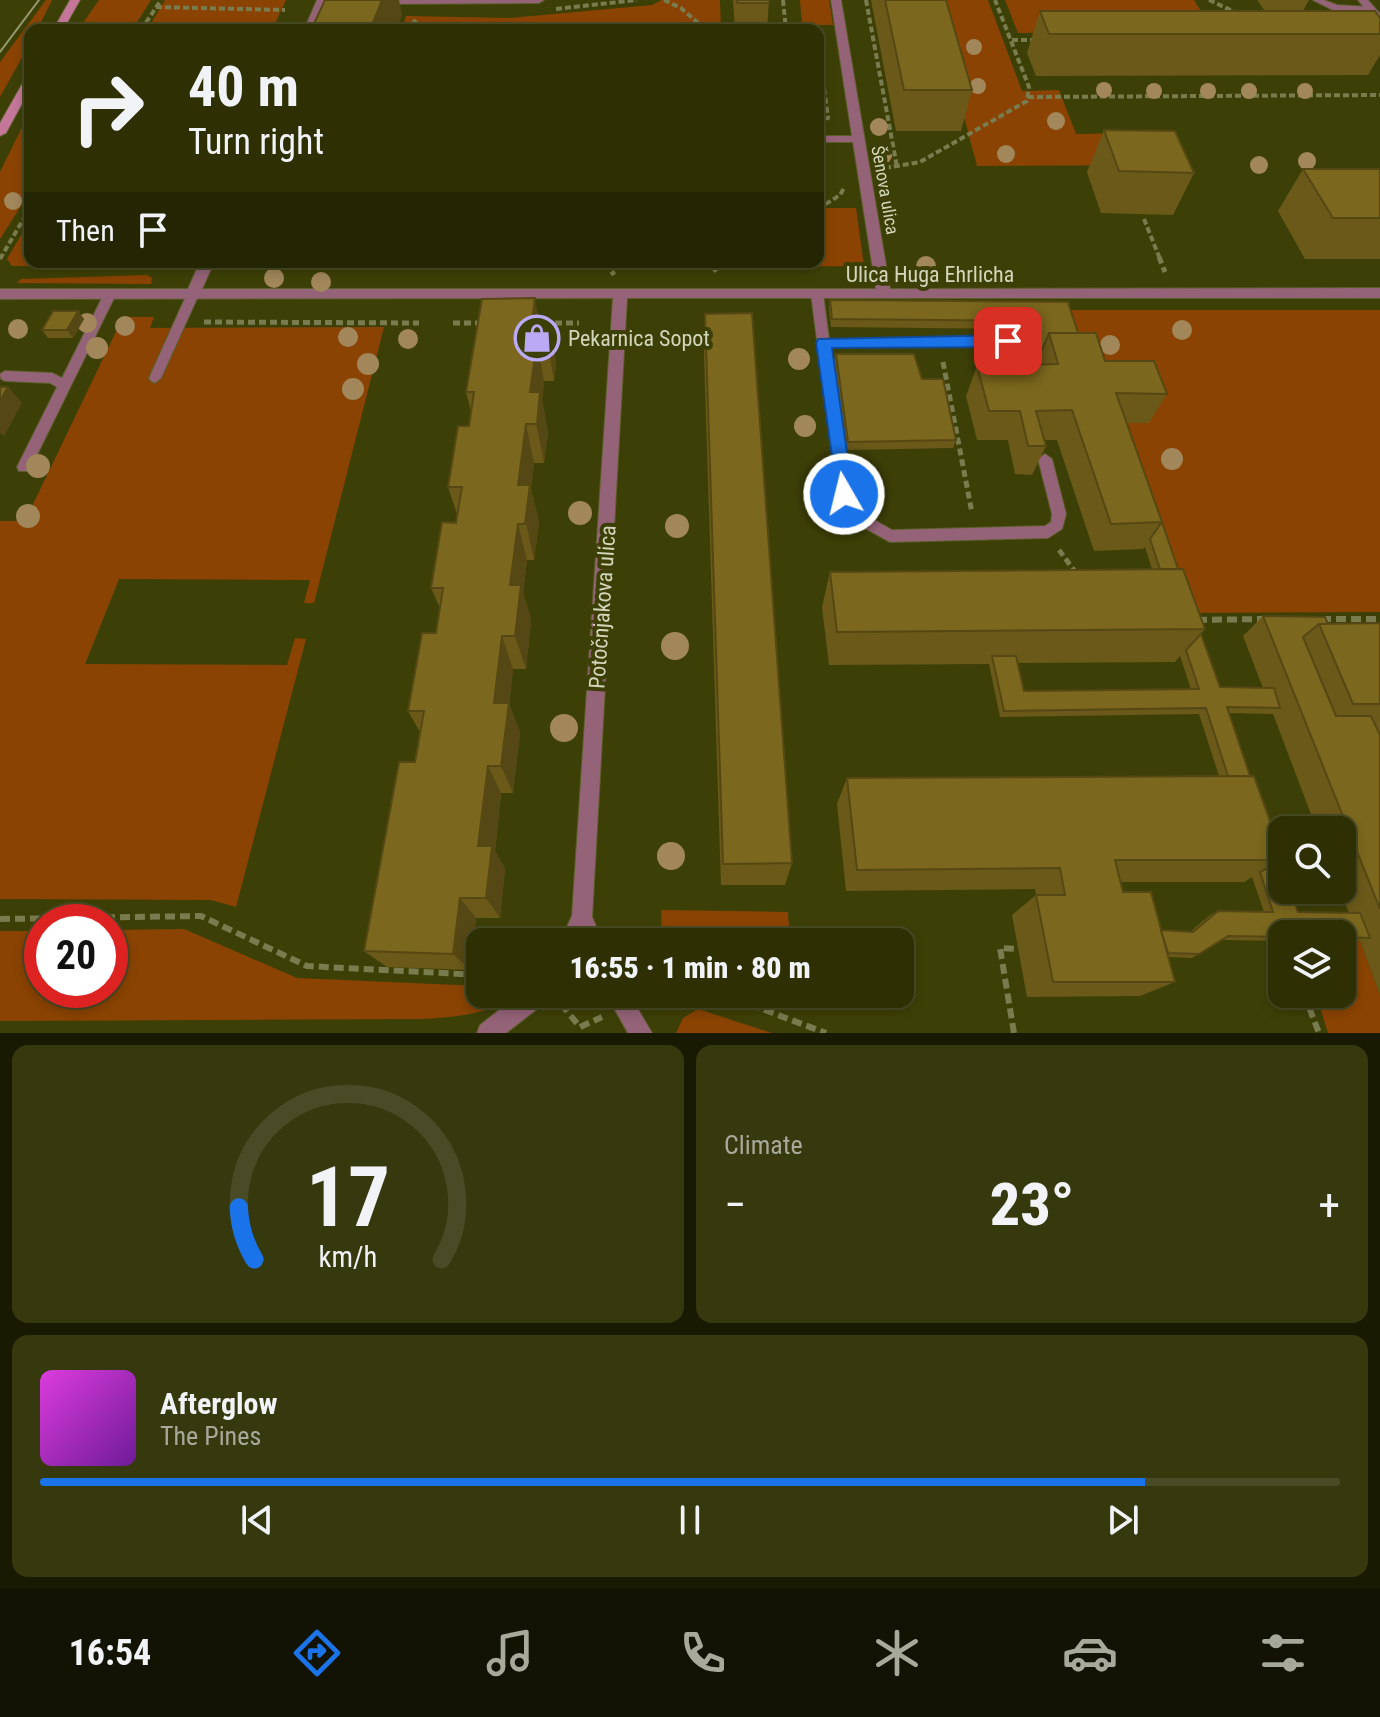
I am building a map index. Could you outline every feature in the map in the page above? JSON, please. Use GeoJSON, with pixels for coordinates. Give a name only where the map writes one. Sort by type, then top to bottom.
{"type":"FeatureCollection","features":[{"type":"Feature","properties":{"kind":"main road"},"geometry":{"type":"LineString","coordinates":[[61,24],[75,0]]}},
{"type":"Feature","properties":{"kind":"main road"},"geometry":{"type":"LineString","coordinates":[[0,133],[24,90]]}},
{"type":"Feature","properties":{"kind":"street"},"geometry":{"type":"LineString","coordinates":[[312,24],[322,0],[336,1]]}},
{"type":"Feature","properties":{"kind":"street"},"geometry":{"type":"LineString","coordinates":[[364,1],[539,0]]}},
{"type":"Feature","properties":{"kind":"street","name":"Šenova ulica"},"geometry":{"type":"LineString","coordinates":[[836,0],[884,295]]}},
{"type":"Feature","properties":{"kind":"street"},"geometry":{"type":"LineString","coordinates":[[1363,0],[1380,21]]}},
{"type":"Feature","properties":{"kind":"street","name":"Šenova ulica"},"geometry":{"type":"LineString","coordinates":[[824,139],[857,139]]}},
{"type":"Feature","properties":{"kind":"street"},"geometry":{"type":"LineString","coordinates":[[193,294],[204,268]]}},
{"type":"Feature","properties":{"kind":"street","name":"Ulica Huga Ehrlicha"},"geometry":{"type":"LineString","coordinates":[[0,294],[1380,293]]}},
{"type":"Feature","properties":{"kind":"street","name":"Potočnjakova ulica"},"geometry":{"type":"LineString","coordinates":[[577,928],[582,918],[620,295]]}},
{"type":"Feature","properties":{"kind":"street","name":"Potočnjakova ulica"},"geometry":{"type":"LineString","coordinates":[[582,918],[587,928]]}},
{"type":"Feature","properties":{"kind":"street"},"geometry":{"type":"LineString","coordinates":[[488,1033],[530,1008]]}},
{"type":"Feature","properties":{"kind":"street"},"geometry":{"type":"LineString","coordinates":[[626,1008],[641,1033]]}},
{"type":"Feature","properties":{"kind":"lane"},"geometry":{"type":"LineString","coordinates":[[1317,0],[1335,8],[1371,10]]}},
{"type":"Feature","properties":{"kind":"lane"},"geometry":{"type":"LineString","coordinates":[[24,467],[110,294]]}},
{"type":"Feature","properties":{"kind":"lane"},"geometry":{"type":"LineString","coordinates":[[155,378],[193,294]]}},
{"type":"Feature","properties":{"kind":"lane"},"geometry":{"type":"LineString","coordinates":[[817,294],[844,494],[866,522],[890,536],[1048,532],[1057,525],[1059,514],[1045,459]]}},
{"type":"Feature","properties":{"kind":"lane"},"geometry":{"type":"LineString","coordinates":[[824,343],[1008,341]]}},
{"type":"Feature","properties":{"kind":"lane"},"geometry":{"type":"LineString","coordinates":[[5,376],[52,378],[64,385]]}},
{"type":"Feature","properties":{"kind":"path"},"geometry":{"type":"LineString","coordinates":[[145,24],[161,0]]}},
{"type":"Feature","properties":{"kind":"path"},"geometry":{"type":"LineString","coordinates":[[548,10],[637,0]]}},
{"type":"Feature","properties":{"kind":"path"},"geometry":{"type":"LineString","coordinates":[[664,0],[681,8],[699,24]]}},
{"type":"Feature","properties":{"kind":"path"},"geometry":{"type":"LineString","coordinates":[[783,0],[785,24]]}},
{"type":"Feature","properties":{"kind":"path"},"geometry":{"type":"LineString","coordinates":[[866,0],[897,167]]}},
{"type":"Feature","properties":{"kind":"path"},"geometry":{"type":"LineString","coordinates":[[863,168],[897,167],[920,162],[1027,101],[1029,87],[995,0]]}},
{"type":"Feature","properties":{"kind":"path"},"geometry":{"type":"LineString","coordinates":[[1209,0],[1216,12]]}},
{"type":"Feature","properties":{"kind":"path"},"geometry":{"type":"LineString","coordinates":[[1209,0],[1247,18]]}},
{"type":"Feature","properties":{"kind":"path"},"geometry":{"type":"LineString","coordinates":[[156,7],[285,10]]}},
{"type":"Feature","properties":{"kind":"path"},"geometry":{"type":"LineString","coordinates":[[1012,40],[1042,40]]}},
{"type":"Feature","properties":{"kind":"path"},"geometry":{"type":"LineString","coordinates":[[1028,97],[1380,95]]}},
{"type":"Feature","properties":{"kind":"path"},"geometry":{"type":"LineString","coordinates":[[824,205],[840,195],[848,180]]}},
{"type":"Feature","properties":{"kind":"path"},"geometry":{"type":"LineString","coordinates":[[0,259],[24,218]]}},
{"type":"Feature","properties":{"kind":"path"},"geometry":{"type":"LineString","coordinates":[[1144,219],[1167,276]]}},
{"type":"Feature","properties":{"kind":"path"},"geometry":{"type":"LineString","coordinates":[[203,322],[419,323]]}},
{"type":"Feature","properties":{"kind":"path"},"geometry":{"type":"LineString","coordinates":[[453,323],[484,323]]}},
{"type":"Feature","properties":{"kind":"path"},"geometry":{"type":"LineString","coordinates":[[532,323],[579,323]]}},
{"type":"Feature","properties":{"kind":"path"},"geometry":{"type":"LineString","coordinates":[[939,342],[977,534]]}},
{"type":"Feature","properties":{"kind":"path"},"geometry":{"type":"LineString","coordinates":[[1048,532],[1072,572],[1086,573]]}},
{"type":"Feature","properties":{"kind":"path"},"geometry":{"type":"LineString","coordinates":[[1190,620],[1269,619]]}},
{"type":"Feature","properties":{"kind":"path"},"geometry":{"type":"LineString","coordinates":[[1317,619],[1380,619]]}},
{"type":"Feature","properties":{"kind":"path"},"geometry":{"type":"LineString","coordinates":[[0,919],[201,916],[307,966],[466,974]]}},
{"type":"Feature","properties":{"kind":"path"},"geometry":{"type":"LineString","coordinates":[[1014,1033],[1000,948],[1018,949]]}},
{"type":"Feature","properties":{"kind":"path"},"geometry":{"type":"LineString","coordinates":[[559,1008],[581,1030],[607,1015]]}},
{"type":"Feature","properties":{"kind":"path"},"geometry":{"type":"LineString","coordinates":[[759,1008],[826,1033]]}},
{"type":"Feature","properties":{"kind":"path"},"geometry":{"type":"LineString","coordinates":[[1309,1008],[1319,1033]]}},
{"type":"Feature","properties":{"kind":"shaded area"},"geometry":{"type":"Polygon","coordinates":[[[46,0],[52,0],[40,24],[28,24],[46,0]]]}},
{"type":"Feature","properties":{"kind":"shaded area"},"geometry":{"type":"Polygon","coordinates":[[[99,0],[151,0],[136,24],[82,24],[99,0]]]}},
{"type":"Feature","properties":{"kind":"shaded area"},"geometry":{"type":"Polygon","coordinates":[[[165,0],[286,0],[275,24],[151,24],[165,0]]]}},
{"type":"Feature","properties":{"kind":"shaded area"},"geometry":{"type":"Polygon","coordinates":[[[662,0],[720,0],[721,24],[403,24],[406,16],[510,18],[652,5],[662,0]]]}},
{"type":"Feature","properties":{"kind":"shaded area"},"geometry":{"type":"Polygon","coordinates":[[[800,0],[829,0],[833,25],[802,24],[800,0]]]}},
{"type":"Feature","properties":{"kind":"shaded area"},"geometry":{"type":"Polygon","coordinates":[[[933,0],[988,0],[1022,91],[1059,90],[1076,134],[1143,133],[1157,165],[977,166],[933,0]]]}},
{"type":"Feature","properties":{"kind":"shaded area"},"geometry":{"type":"Polygon","coordinates":[[[1005,0],[1194,0],[1213,31],[1018,33],[1005,0]]]}},
{"type":"Feature","properties":{"kind":"shaded area"},"geometry":{"type":"Polygon","coordinates":[[[24,30],[24,54],[0,97],[0,62],[24,30]]]}},
{"type":"Feature","properties":{"kind":"shaded area"},"geometry":{"type":"Polygon","coordinates":[[[24,123],[24,201],[0,239],[0,172],[24,123]]]}},
{"type":"Feature","properties":{"kind":"shaded area"},"geometry":{"type":"Polygon","coordinates":[[[824,208],[856,208],[864,266],[824,266],[824,208]]]}},
{"type":"Feature","properties":{"kind":"shaded area"},"geometry":{"type":"Polygon","coordinates":[[[24,230],[24,266],[12,266],[7,259],[24,230]]]}},
{"type":"Feature","properties":{"kind":"shaded area"},"geometry":{"type":"Polygon","coordinates":[[[147,275],[152,278],[151,284],[17,283],[21,279],[147,275]]]}},
{"type":"Feature","properties":{"kind":"shaded area"},"geometry":{"type":"Polygon","coordinates":[[[1064,310],[1380,310],[1380,612],[1187,613],[1090,391],[1064,310]]]}},
{"type":"Feature","properties":{"kind":"shaded area"},"geometry":{"type":"Polygon","coordinates":[[[123,317],[154,317],[150,328],[384,327],[314,603],[304,603],[310,580],[119,579],[85,664],[287,665],[295,638],[306,639],[236,907],[211,900],[0,899],[0,521],[25,521],[123,317]]]}},
{"type":"Feature","properties":{"kind":"shaded area"},"geometry":{"type":"Polygon","coordinates":[[[661,910],[788,912],[789,928],[662,928],[661,910]]]}},
{"type":"Feature","properties":{"kind":"shaded area"},"geometry":{"type":"Polygon","coordinates":[[[184,929],[297,978],[466,985],[466,1008],[490,1008],[460,1016],[423,1019],[0,1021],[0,931],[24,931],[24,1008],[128,1008],[128,930],[184,929]]]}},
{"type":"Feature","properties":{"kind":"shaded area"},"geometry":{"type":"Polygon","coordinates":[[[1356,941],[1360,941],[1380,995],[1380,1033],[1328,1033],[1320,1008],[1356,1008],[1356,941]]]}},
{"type":"Feature","properties":{"kind":"shaded area"},"geometry":{"type":"Polygon","coordinates":[[[698,1009],[772,1033],[676,1033],[683,1018],[698,1009]]]}},
{"type":"Feature","properties":{"kind":"building"},"geometry":{"type":"Polygon","coordinates":[[[325,0],[382,0],[372,24],[314,24],[325,0]]]}},
{"type":"Feature","properties":{"kind":"building"},"geometry":{"type":"Polygon","coordinates":[[[737,0],[769,0],[769,3],[737,3],[737,0]]]}},
{"type":"Feature","properties":{"kind":"building"},"geometry":{"type":"Polygon","coordinates":[[[885,0],[946,0],[972,90],[904,90],[885,0]]]}},
{"type":"Feature","properties":{"kind":"building"},"geometry":{"type":"Polygon","coordinates":[[[1040,11],[1375,11],[1380,18],[1380,34],[1049,34],[1040,11]]]}},
{"type":"Feature","properties":{"kind":"building"},"geometry":{"type":"Polygon","coordinates":[[[1104,130],[1175,131],[1194,173],[1119,171],[1104,130]]]}},
{"type":"Feature","properties":{"kind":"building"},"geometry":{"type":"Polygon","coordinates":[[[1303,169],[1380,169],[1380,218],[1333,218],[1303,169]]]}},
{"type":"Feature","properties":{"kind":"building"},"geometry":{"type":"Polygon","coordinates":[[[535,298],[532,322],[549,321],[547,341],[537,341],[530,392],[540,392],[537,424],[526,424],[518,485],[530,485],[525,524],[518,524],[510,585],[521,585],[515,636],[502,636],[494,703],[509,703],[501,766],[488,766],[478,846],[492,846],[486,898],[460,898],[453,954],[364,951],[399,762],[415,762],[424,711],[408,711],[422,633],[436,633],[443,588],[431,588],[442,522],[456,523],[462,487],[448,487],[458,426],[469,426],[474,392],[466,392],[482,299],[535,298]]]}},
{"type":"Feature","properties":{"kind":"building"},"geometry":{"type":"Polygon","coordinates":[[[830,300],[1068,302],[1078,333],[1049,333],[1040,355],[1031,321],[832,319],[830,300]]]}},
{"type":"Feature","properties":{"kind":"building"},"geometry":{"type":"Polygon","coordinates":[[[53,311],[78,311],[67,330],[42,330],[53,311]]]}},
{"type":"Feature","properties":{"kind":"building"},"geometry":{"type":"Polygon","coordinates":[[[752,313],[792,863],[723,864],[705,314],[752,313]]]}},
{"type":"Feature","properties":{"kind":"building"},"geometry":{"type":"Polygon","coordinates":[[[1049,333],[1096,333],[1105,361],[1154,361],[1167,394],[1116,393],[1162,522],[1111,524],[1072,410],[1036,411],[1046,446],[1028,446],[1020,411],[989,411],[977,366],[1058,364],[1049,333]]]}},
{"type":"Feature","properties":{"kind":"building"},"geometry":{"type":"Polygon","coordinates":[[[836,354],[914,354],[922,379],[943,379],[956,440],[848,442],[836,354]]]}},
{"type":"Feature","properties":{"kind":"building"},"geometry":{"type":"Polygon","coordinates":[[[0,387],[8,387],[0,401],[0,387]]]}},
{"type":"Feature","properties":{"kind":"building"},"geometry":{"type":"Polygon","coordinates":[[[1162,522],[1178,569],[1160,569],[1150,539],[1162,522]]]}},
{"type":"Feature","properties":{"kind":"building"},"geometry":{"type":"Polygon","coordinates":[[[1183,569],[1205,629],[837,632],[830,572],[1183,569]]]}},
{"type":"Feature","properties":{"kind":"building"},"geometry":{"type":"Polygon","coordinates":[[[1263,616],[1325,617],[1328,624],[1319,624],[1303,637],[1336,716],[1371,716],[1380,735],[1380,909],[1356,849],[1356,816],[1343,816],[1263,616]]]}},
{"type":"Feature","properties":{"kind":"building"},"geometry":{"type":"Polygon","coordinates":[[[1380,623],[1380,704],[1353,704],[1319,624],[1380,623]]]}},
{"type":"Feature","properties":{"kind":"building"},"geometry":{"type":"Polygon","coordinates":[[[1201,634],[1220,687],[1274,688],[1280,708],[1227,707],[1250,776],[1228,776],[1206,708],[1004,711],[992,656],[1016,656],[1024,691],[1199,689],[1186,650],[1201,634]]]}},
{"type":"Feature","properties":{"kind":"building"},"geometry":{"type":"Polygon","coordinates":[[[1254,776],[1268,816],[1268,860],[1115,860],[1123,892],[1151,892],[1175,982],[1053,982],[1036,895],[1065,895],[1060,868],[857,870],[847,778],[1254,776]]]}},
{"type":"Feature","properties":{"kind":"building"},"geometry":{"type":"Polygon","coordinates":[[[1268,868],[1268,897],[1260,872],[1268,868]]]}},
{"type":"Feature","properties":{"kind":"building"},"geometry":{"type":"Polygon","coordinates":[[[1270,904],[1295,904],[1298,912],[1360,913],[1370,938],[1356,938],[1356,920],[1268,920],[1268,937],[1228,936],[1199,954],[1168,953],[1161,930],[1193,932],[1218,911],[1273,912],[1270,904]]]}},
{"type":"Feature","properties":{"kind":"tram line"},"geometry":{"type":"LineString","coordinates":[[0,52],[39,0]]}},
{"type":"Feature","properties":{"kind":"place","name":"Pekarnica Sopot"},"geometry":{"type":"Point","coordinates":[537,338]}},
{"type":"Feature","properties":{"kind":"route"},"geometry":{"type":"LineString","coordinates":[[844,494],[824,343],[1008,341]]}}]}
